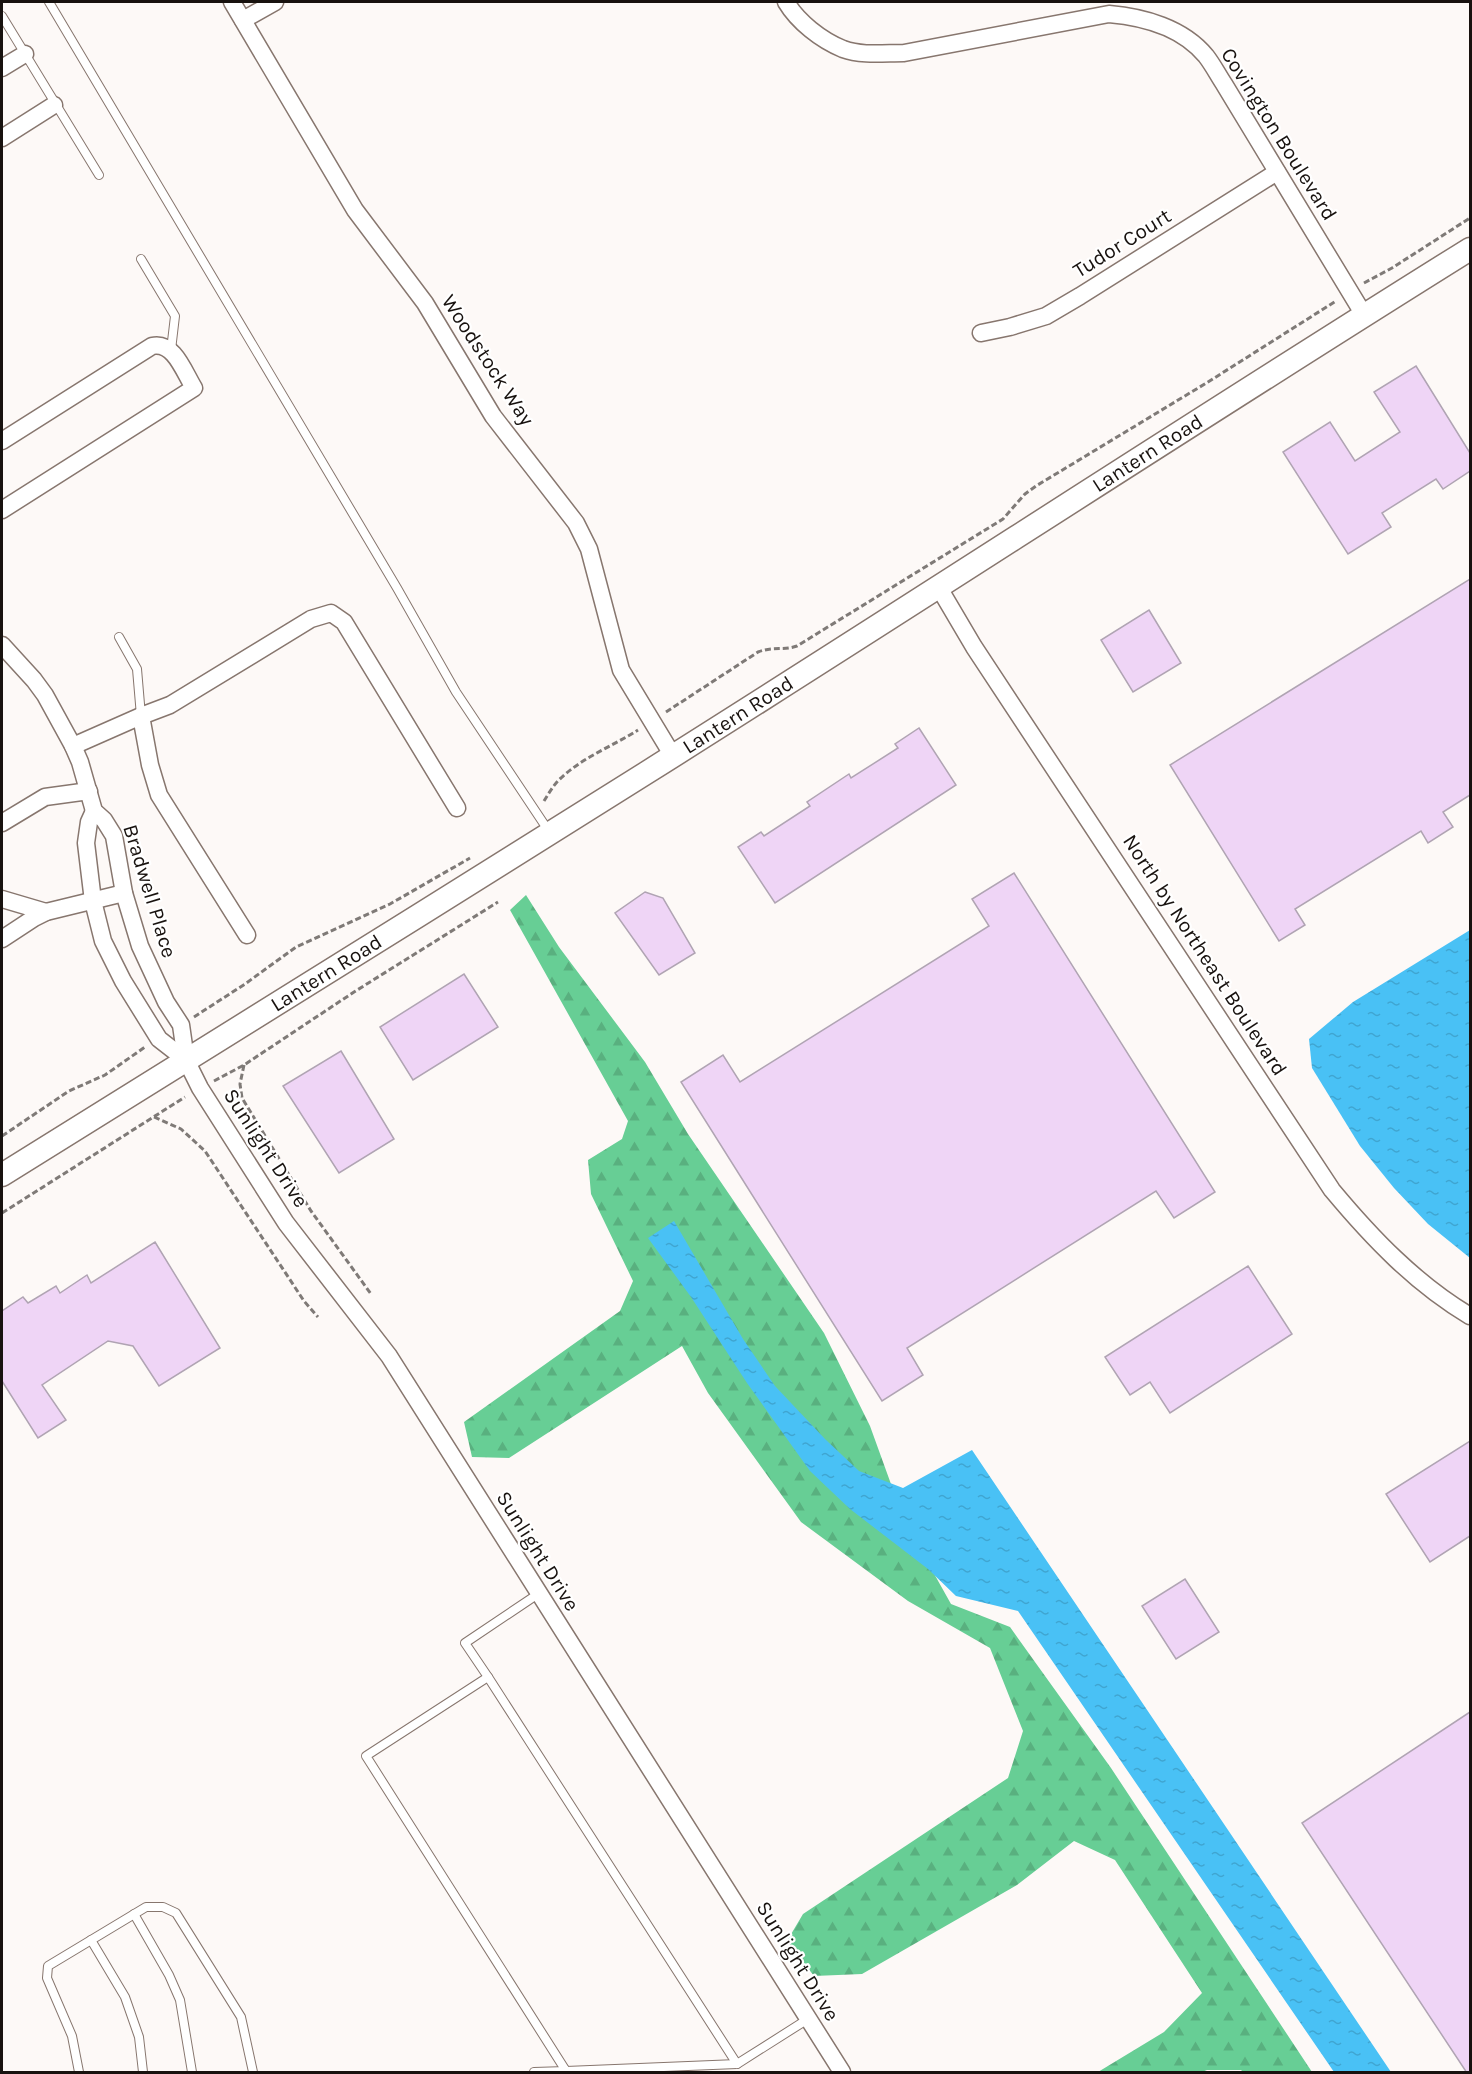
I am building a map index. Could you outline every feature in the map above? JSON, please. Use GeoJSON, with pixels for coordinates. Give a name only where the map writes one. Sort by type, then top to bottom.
{"type":"FeatureCollection","features":[{"type":"Feature","properties":{"kind":"street","name":"Woodstock Way"},"geometry":{"type":"LineString","coordinates":[[232,2],[355,210],[425,303],[493,416],[576,523],[589,549],[621,670],[673,756]]}},
{"type":"Feature","properties":{"kind":"street"},"geometry":{"type":"LineString","coordinates":[[243,21],[275,2]]}},
{"type":"Feature","properties":{"kind":"street","name":"Covington Boulevard"},"geometry":{"type":"LineString","coordinates":[[786,2],[794,14],[814,32],[844,49],[874,54],[904,52],[1109,14],[1133,16],[1160,24],[1184,37],[1206,55],[1364,315]]}},
{"type":"Feature","properties":{"kind":"street"},"geometry":{"type":"LineString","coordinates":[[2,68],[25,54]]}},
{"type":"Feature","properties":{"kind":"street"},"geometry":{"type":"LineString","coordinates":[[2,138],[54,105]]}},
{"type":"Feature","properties":{"kind":"street","name":"Tudor Court"},"geometry":{"type":"LineString","coordinates":[[981,333],[1046,316],[1277,172]]}},
{"type":"Feature","properties":{"kind":"street","name":"Lantern Road"},"geometry":{"type":"LineString","coordinates":[[2,1174],[673,756],[1470,249]]}},
{"type":"Feature","properties":{"kind":"street"},"geometry":{"type":"LineString","coordinates":[[2,441],[152,346],[159,345],[171,350],[194,388],[2,510]]}},
{"type":"Feature","properties":{"kind":"street","name":"North by Northeast Boulevard"},"geometry":{"type":"LineString","coordinates":[[938,586],[980,656],[1332,1190],[1379,1244],[1421,1282],[1470,1316]]}},
{"type":"Feature","properties":{"kind":"street"},"geometry":{"type":"LineString","coordinates":[[73,746],[170,705],[311,620],[330,614],[344,622],[457,808]]}},
{"type":"Feature","properties":{"kind":"street","name":"Bradwell Place"},"geometry":{"type":"LineString","coordinates":[[2,645],[39,687],[55,711],[73,746],[94,810],[104,820],[114,836],[124,893],[148,965],[180,1026],[186,1060]]}},
{"type":"Feature","properties":{"kind":"street","name":"Bradwell Place"},"geometry":{"type":"LineString","coordinates":[[141,716],[150,765],[159,795],[248,935]]}},
{"type":"Feature","properties":{"kind":"street"},"geometry":{"type":"LineString","coordinates":[[2,824],[45,797],[89,791]]}},
{"type":"Feature","properties":{"kind":"street","name":"Bradwell Place"},"geometry":{"type":"LineString","coordinates":[[94,810],[89,822],[86,843],[93,901],[103,941],[111,959],[159,1040],[186,1060]]}},
{"type":"Feature","properties":{"kind":"street"},"geometry":{"type":"LineString","coordinates":[[2,939],[46,912],[124,893]]}},
{"type":"Feature","properties":{"kind":"street"},"geometry":{"type":"LineString","coordinates":[[2,899],[46,912]]}},
{"type":"Feature","properties":{"kind":"street","name":"Sunlight Drive"},"geometry":{"type":"LineString","coordinates":[[186,1060],[200,1088],[286,1223],[388,1356],[842,2073]]}},
{"type":"Feature","properties":{"kind":"lane"},"geometry":{"type":"LineString","coordinates":[[49,2],[397,588],[456,692],[550,833]]}},
{"type":"Feature","properties":{"kind":"lane"},"geometry":{"type":"LineString","coordinates":[[2,16],[54,105],[99,175]]}},
{"type":"Feature","properties":{"kind":"lane"},"geometry":{"type":"LineString","coordinates":[[141,259],[175,316],[171,350]]}},
{"type":"Feature","properties":{"kind":"lane"},"geometry":{"type":"LineString","coordinates":[[119,637],[137,669],[141,716]]}},
{"type":"Feature","properties":{"kind":"lane"},"geometry":{"type":"LineString","coordinates":[[538,1594],[465,1643],[737,2064]]}},
{"type":"Feature","properties":{"kind":"lane"},"geometry":{"type":"LineString","coordinates":[[488,1677],[366,1756],[566,2071]]}},
{"type":"Feature","properties":{"kind":"lane"},"geometry":{"type":"LineString","coordinates":[[79,2073],[72,2036],[47,1978],[48,1966],[146,1907],[163,1907],[176,1913],[241,2017],[253,2073]]}},
{"type":"Feature","properties":{"kind":"lane"},"geometry":{"type":"LineString","coordinates":[[134,1914],[169,1975],[180,2000],[192,2073]]}},
{"type":"Feature","properties":{"kind":"lane"},"geometry":{"type":"LineString","coordinates":[[91,1940],[125,1997],[139,2037],[143,2073]]}},
{"type":"Feature","properties":{"kind":"lane"},"geometry":{"type":"LineString","coordinates":[[534,2073],[737,2064],[808,2019]]}},
{"type":"Feature","properties":{"kind":"path"},"geometry":{"type":"LineString","coordinates":[[536,813],[560,779],[582,762],[651,722],[758,652],[772,647],[790,649],[814,636],[996,523],[1036,486],[1208,382],[1470,218]]}},
{"type":"Feature","properties":{"kind":"path"},"geometry":{"type":"LineString","coordinates":[[180,1026],[245,984],[296,947],[390,904],[474,856]]}},
{"type":"Feature","properties":{"kind":"path"},"geometry":{"type":"LineString","coordinates":[[2,1213],[200,1088],[244,1065],[498,902]]}},
{"type":"Feature","properties":{"kind":"path"},"geometry":{"type":"LineString","coordinates":[[2,1136],[61,1096],[105,1075],[159,1040]]}},
{"type":"Feature","properties":{"kind":"path"},"geometry":{"type":"LineString","coordinates":[[244,1065],[240,1091],[242,1098],[311,1211],[371,1294]]}},
{"type":"Feature","properties":{"kind":"path"},"geometry":{"type":"LineString","coordinates":[[154,1117],[181,1130],[205,1151],[304,1301],[318,1317]]}},
{"type":"Feature","properties":{"kind":"green space"},"geometry":{"type":"Polygon","coordinates":[[[526,895],[559,947],[645,1062],[688,1134],[824,1333],[870,1426],[904,1520],[951,1604],[1010,1627],[1111,1768],[1312,2072],[1207,2070],[1202,2072],[1098,2072],[1164,2032],[1202,1993],[1115,1860],[1074,1841],[1017,1885],[862,1974],[814,1976],[787,1941],[803,1914],[1008,1778],[1023,1731],[990,1648],[908,1601],[801,1522],[708,1393],[682,1346],[509,1458],[472,1457],[464,1422],[620,1311],[633,1281],[591,1194],[588,1160],[622,1139],[628,1121],[510,910],[526,895]]]}},
{"type":"Feature","properties":{"kind":"water"},"geometry":{"type":"Polygon","coordinates":[[[1470,930],[1470,1258],[1428,1224],[1394,1188],[1360,1146],[1312,1068],[1309,1039],[1353,1002],[1470,930]]]}},
{"type":"Feature","properties":{"kind":"water"},"geometry":{"type":"Polygon","coordinates":[[[674,1221],[743,1339],[775,1386],[859,1471],[903,1488],[972,1450],[1391,2072],[1334,2072],[1018,1611],[956,1596],[928,1569],[850,1509],[810,1471],[648,1238],[674,1221]]]}},
{"type":"Feature","properties":{"kind":"building"},"geometry":{"type":"Polygon","coordinates":[[[1416,366],[1470,453],[1470,471],[1443,489],[1436,479],[1382,513],[1391,527],[1348,554],[1283,452],[1330,422],[1355,461],[1400,432],[1374,392],[1416,366]]]}},
{"type":"Feature","properties":{"kind":"building"},"geometry":{"type":"Polygon","coordinates":[[[1470,579],[1470,795],[1443,812],[1453,827],[1428,843],[1421,831],[1295,909],[1305,925],[1279,941],[1170,765],[1470,579]]]}},
{"type":"Feature","properties":{"kind":"building"},"geometry":{"type":"Polygon","coordinates":[[[1149,610],[1181,663],[1133,692],[1101,640],[1149,610]]]}},
{"type":"Feature","properties":{"kind":"building"},"geometry":{"type":"Polygon","coordinates":[[[919,728],[956,785],[775,903],[738,847],[761,832],[764,836],[810,806],[807,802],[849,774],[851,778],[898,748],[895,744],[919,728]]]}},
{"type":"Feature","properties":{"kind":"building"},"geometry":{"type":"Polygon","coordinates":[[[1014,873],[1215,1192],[1174,1218],[1156,1191],[907,1348],[923,1375],[882,1401],[681,1082],[723,1055],[740,1082],[989,926],[972,899],[1014,873]]]}},
{"type":"Feature","properties":{"kind":"building"},"geometry":{"type":"Polygon","coordinates":[[[645,892],[663,898],[695,953],[659,975],[615,913],[645,892]]]}},
{"type":"Feature","properties":{"kind":"building"},"geometry":{"type":"Polygon","coordinates":[[[464,974],[498,1027],[413,1080],[380,1027],[464,974]]]}},
{"type":"Feature","properties":{"kind":"building"},"geometry":{"type":"Polygon","coordinates":[[[341,1051],[394,1139],[339,1173],[283,1086],[341,1051]]]}},
{"type":"Feature","properties":{"kind":"building"},"geometry":{"type":"Polygon","coordinates":[[[155,1242],[220,1348],[159,1386],[133,1346],[108,1341],[42,1385],[66,1420],[38,1438],[2,1381],[2,1311],[23,1297],[28,1303],[56,1286],[60,1293],[87,1275],[91,1283],[155,1242]]]}},
{"type":"Feature","properties":{"kind":"building"},"geometry":{"type":"Polygon","coordinates":[[[1248,1266],[1292,1334],[1170,1413],[1150,1382],[1130,1395],[1105,1357],[1248,1266]]]}},
{"type":"Feature","properties":{"kind":"building"},"geometry":{"type":"Polygon","coordinates":[[[1470,1441],[1470,1536],[1430,1562],[1386,1494],[1470,1441]]]}},
{"type":"Feature","properties":{"kind":"building"},"geometry":{"type":"Polygon","coordinates":[[[1185,1579],[1219,1632],[1176,1659],[1142,1606],[1185,1579]]]}},
{"type":"Feature","properties":{"kind":"building"},"geometry":{"type":"Polygon","coordinates":[[[1470,1712],[1470,2073],[1467,2073],[1302,1823],[1470,1712]]]}}]}
